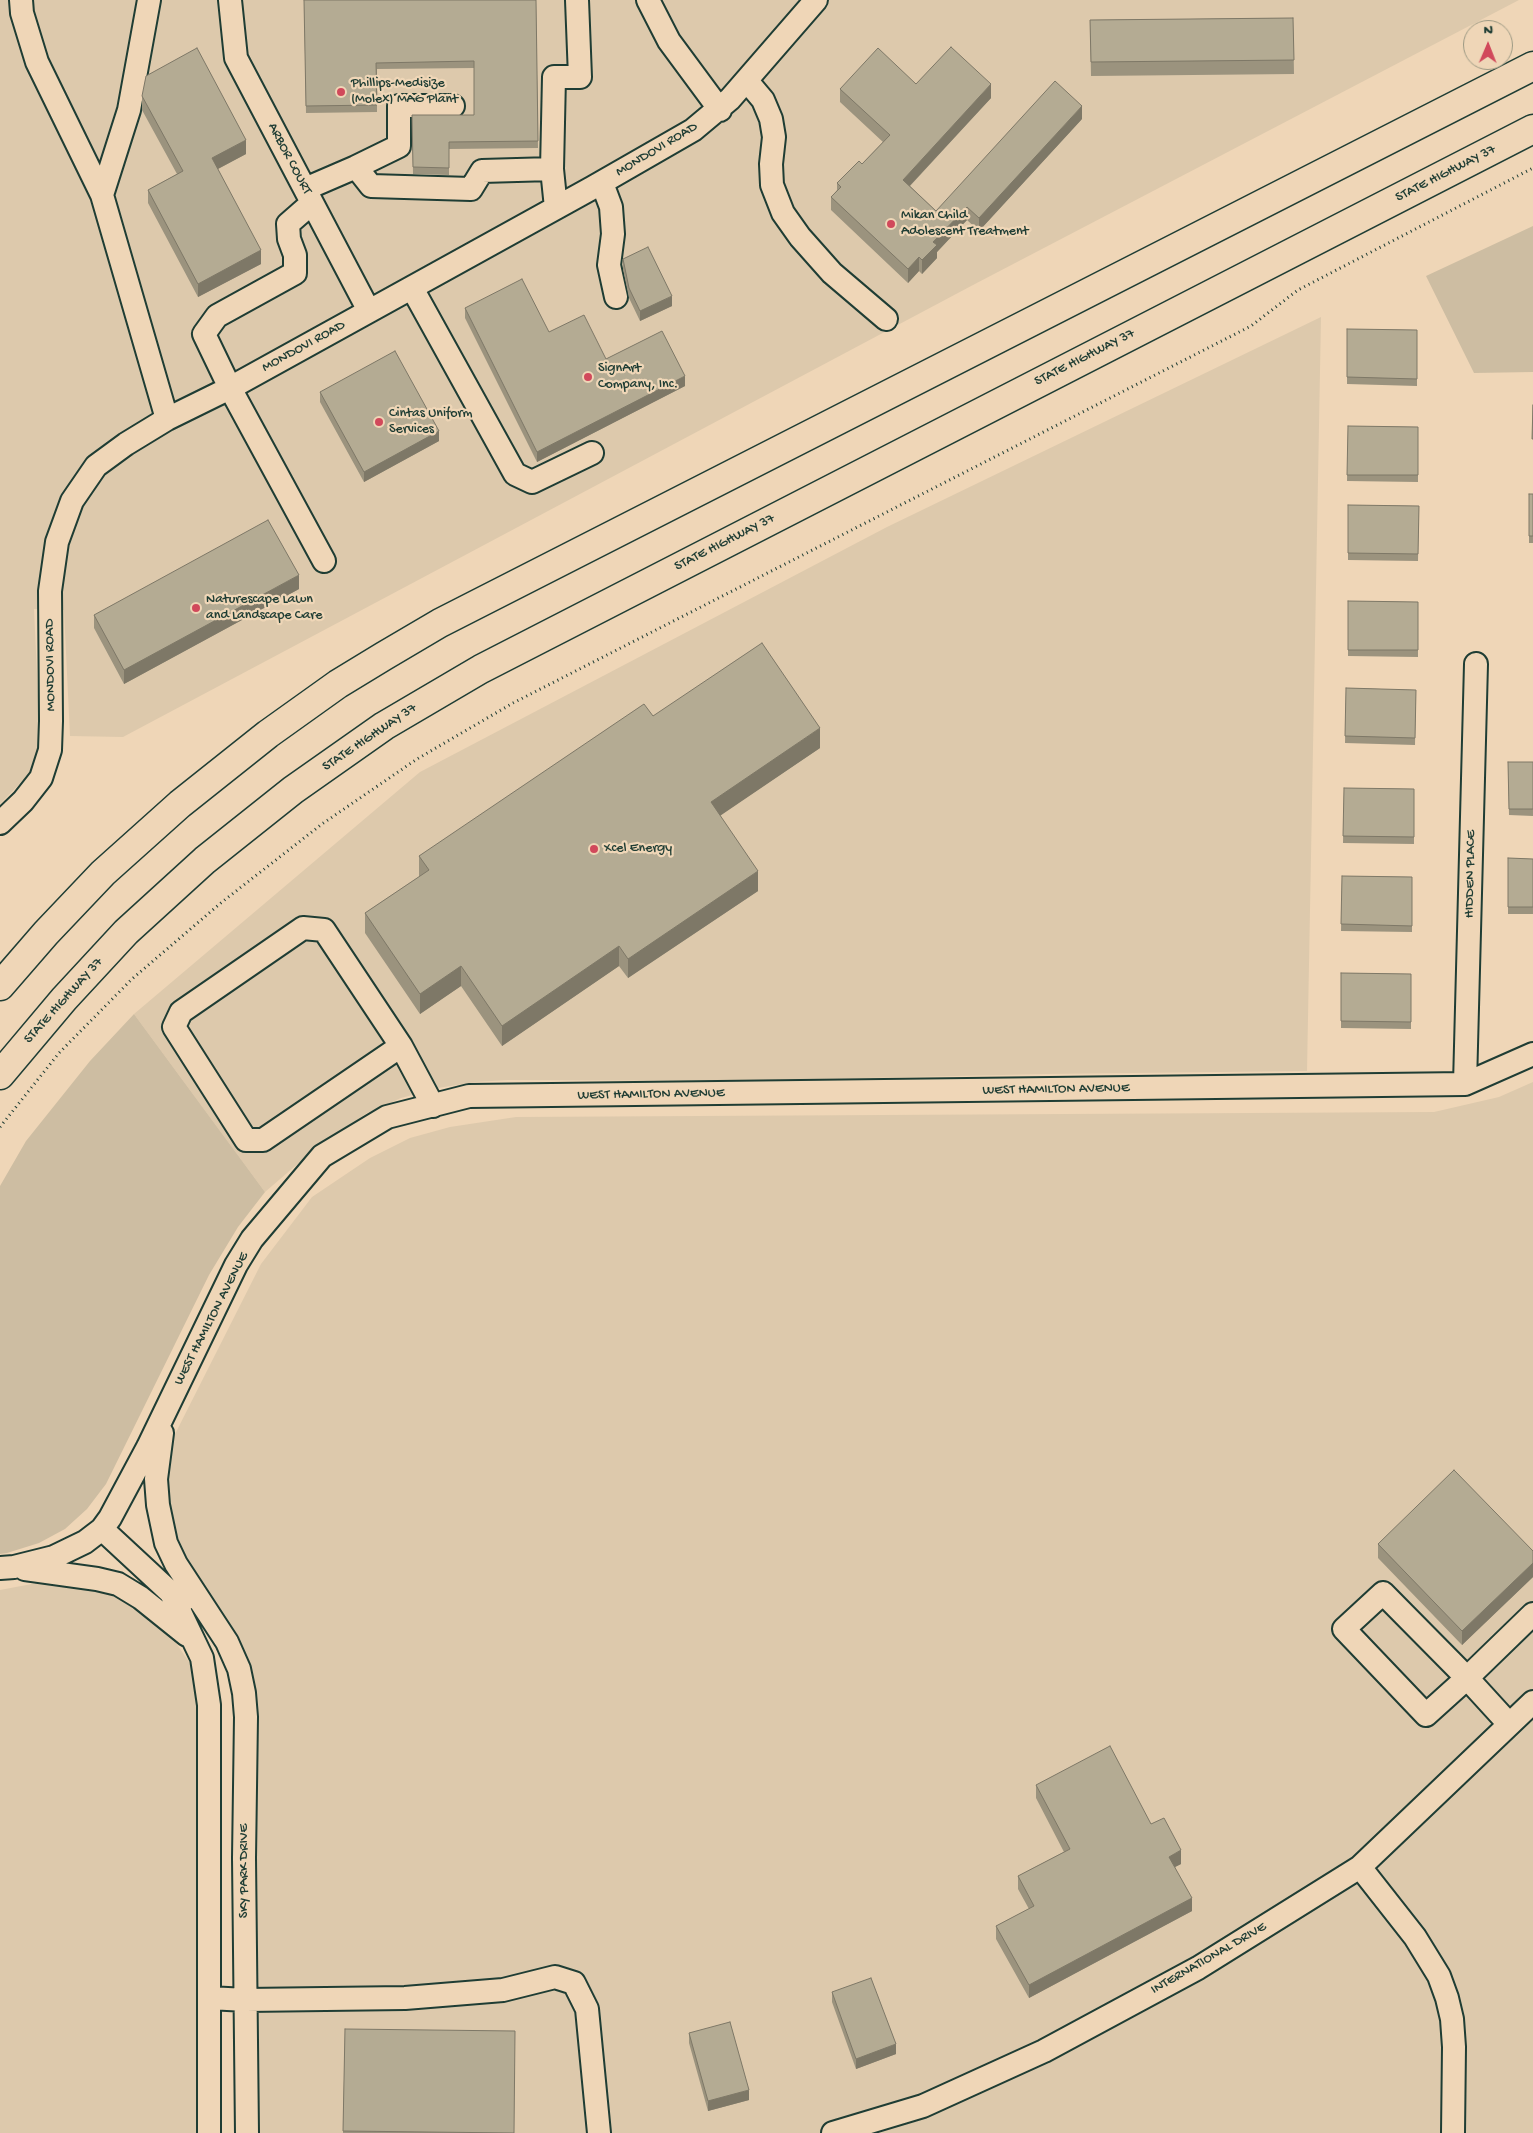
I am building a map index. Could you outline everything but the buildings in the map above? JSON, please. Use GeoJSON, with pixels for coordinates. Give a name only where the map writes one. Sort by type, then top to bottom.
{"type":"FeatureCollection","features":[{"type":"Feature","properties":{"kind":"main road"},"geometry":{"type":"LineString","coordinates":[[0,986],[46,933],[103,873],[180,804],[268,734],[338,684],[384,656],[448,618],[1533,66]]}},
{"type":"Feature","properties":{"kind":"main road","name":"STATE HIGHWAY 37"},"geometry":{"type":"LineString","coordinates":[[0,1075],[64,999],[126,932],[190,874],[294,790],[384,726],[489,665],[1533,129]]}},
{"type":"Feature","properties":{"kind":"street"},"geometry":{"type":"LineString","coordinates":[[21,0],[22,13],[37,62],[102,194],[167,419]]}},
{"type":"Feature","properties":{"kind":"street"},"geometry":{"type":"LineString","coordinates":[[102,194],[129,110],[149,0]]}},
{"type":"Feature","properties":{"kind":"street","name":"ARBOR COURT"},"geometry":{"type":"LineString","coordinates":[[230,0],[236,58],[369,311]]}},
{"type":"Feature","properties":{"kind":"street"},"geometry":{"type":"LineString","coordinates":[[556,208],[552,169],[554,78],[580,77],[578,0]]}},
{"type":"Feature","properties":{"kind":"street"},"geometry":{"type":"LineString","coordinates":[[648,0],[669,41],[720,110]]}},
{"type":"Feature","properties":{"kind":"street","name":"MONDOVI ROAD"},"geometry":{"type":"LineString","coordinates":[[0,823],[23,802],[42,778],[50,750],[50,591],[56,542],[72,501],[96,466],[126,444],[167,419],[230,388],[602,183],[693,130],[720,110],[747,82],[816,0]]}},
{"type":"Feature","properties":{"kind":"street"},"geometry":{"type":"LineString","coordinates":[[747,82],[763,100],[771,119],[774,137],[771,164],[772,185],[783,212],[800,237],[832,273],[886,319]]}},
{"type":"Feature","properties":{"kind":"street"},"geometry":{"type":"LineString","coordinates":[[324,561],[230,388],[204,334],[217,316],[295,273],[295,255],[289,239],[288,224],[309,196],[356,167],[399,146],[399,106],[453,106]]}},
{"type":"Feature","properties":{"kind":"street"},"geometry":{"type":"LineString","coordinates":[[356,167],[371,186],[471,189],[482,171],[552,169]]}},
{"type":"Feature","properties":{"kind":"street"},"geometry":{"type":"LineString","coordinates":[[602,183],[611,207],[613,234],[609,265],[616,297]]}},
{"type":"Feature","properties":{"kind":"street"},"geometry":{"type":"LineString","coordinates":[[412,288],[515,474],[532,482],[592,453]]}},
{"type":"Feature","properties":{"kind":"street","name":"HIDDEN PLACE"},"geometry":{"type":"LineString","coordinates":[[1465,1084],[1476,664]]}},
{"type":"Feature","properties":{"kind":"street"},"geometry":{"type":"LineString","coordinates":[[401,1046],[263,1140],[246,1140],[174,1027],[181,1012],[303,928],[324,930],[401,1046],[433,1106]]}},
{"type":"Feature","properties":{"kind":"street","name":"WEST HAMILTON AVENUE"},"geometry":{"type":"LineString","coordinates":[[7,1568],[54,1557],[85,1542],[102,1529],[110,1518],[167,1408],[236,1265],[252,1239],[322,1156],[388,1117],[469,1096],[1465,1084],[1533,1054]]}},
{"type":"Feature","properties":{"kind":"street","name":"SKY PARK DRIVE"},"geometry":{"type":"LineString","coordinates":[[167,1408],[158,1451],[156,1479],[161,1522],[166,1543],[176,1564],[227,1642],[239,1670],[244,1693],[246,1717],[244,1858],[247,2133]]}},
{"type":"Feature","properties":{"kind":"street","name":"SKY PARK DRIVE"},"geometry":{"type":"LineString","coordinates":[[102,1529],[171,1593],[210,1617]]}},
{"type":"Feature","properties":{"kind":"street","name":"SKY PARK DRIVE"},"geometry":{"type":"LineString","coordinates":[[7,1568],[97,1579],[118,1584],[170,1619],[193,1640]]}},
{"type":"Feature","properties":{"kind":"street","name":"SKY PARK DRIVE"},"geometry":{"type":"LineString","coordinates":[[171,1593],[202,1658],[209,1705],[209,2133]]}},
{"type":"Feature","properties":{"kind":"street"},"geometry":{"type":"LineString","coordinates":[[1509,1724],[1467,1678],[1383,1593],[1344,1629],[1426,1715],[1467,1678],[1533,1614]]}},
{"type":"Feature","properties":{"kind":"street","name":"INTERNATIONAL DRIVE"},"geometry":{"type":"LineString","coordinates":[[833,2133],[873,2128],[923,2106],[1044,2051],[1198,1968],[1360,1867],[1533,1702]]}},
{"type":"Feature","properties":{"kind":"street"},"geometry":{"type":"LineString","coordinates":[[1360,1867],[1415,1937],[1439,1976],[1448,1998],[1454,2047],[1453,2133]]}},
{"type":"Feature","properties":{"kind":"street"},"geometry":{"type":"LineString","coordinates":[[209,1998],[246,2000],[405,1998],[503,1990],[555,1977],[574,1982],[586,2008],[599,2133]]}},
{"type":"Feature","properties":{"kind":"path"},"geometry":{"type":"LineString","coordinates":[[0,1127],[58,1053],[132,979],[222,902],[322,824],[417,759],[513,704],[1251,326],[1298,290],[1533,168]]}},
{"type":"Feature","properties":{"kind":"shaded area"},"geometry":{"type":"Polygon","coordinates":[[[0,0],[1519,0],[1481,20],[1463,20],[1463,29],[973,285],[123,737],[70,736],[64,610],[34,609],[40,738],[31,772],[0,804],[0,0]]]}},
{"type":"Feature","properties":{"kind":"shaded area"},"geometry":{"type":"Polygon","coordinates":[[[1533,226],[1533,372],[1474,373],[1426,276],[1533,226]]]}},
{"type":"Feature","properties":{"kind":"shaded area"},"geometry":{"type":"Polygon","coordinates":[[[1321,317],[1307,1071],[726,1081],[508,1080],[475,1082],[438,1088],[401,1098],[367,1113],[322,1143],[265,1192],[134,1014],[420,772],[887,527],[1321,317]]]}},
{"type":"Feature","properties":{"kind":"shaded area"},"geometry":{"type":"Polygon","coordinates":[[[134,1014],[265,1192],[238,1227],[209,1275],[106,1484],[87,1509],[65,1529],[39,1543],[0,1554],[0,1186],[26,1141],[90,1061],[134,1014]]]}},
{"type":"Feature","properties":{"kind":"shaded area"},"geometry":{"type":"Polygon","coordinates":[[[1533,1082],[1533,2133],[255,2133],[256,1692],[251,1667],[240,1639],[223,1612],[188,1570],[165,1509],[170,1444],[261,1264],[312,1197],[370,1158],[410,1138],[450,1127],[516,1117],[1434,1112],[1499,1097],[1533,1082]]]}},
{"type":"Feature","properties":{"kind":"shaded area"},"geometry":{"type":"Polygon","coordinates":[[[53,1580],[92,1583],[135,1602],[165,1627],[189,1662],[198,1688],[199,2119],[197,2133],[0,2133],[0,1590],[53,1580]]]}},
{"type":"Feature","properties":{"kind":"place","name":"Phillips-Medisize (Molex) MAG Plant"},"geometry":{"type":"Point","coordinates":[341,92]}},
{"type":"Feature","properties":{"kind":"place","name":"Mikan Child Adolescent Treatment"},"geometry":{"type":"Point","coordinates":[891,224]}},
{"type":"Feature","properties":{"kind":"place","name":"SignArt Company, Inc."},"geometry":{"type":"Point","coordinates":[588,377]}},
{"type":"Feature","properties":{"kind":"place","name":"Cintas Uniform Services"},"geometry":{"type":"Point","coordinates":[379,422]}},
{"type":"Feature","properties":{"kind":"place","name":"Naturescape Lawn and Landscape Care"},"geometry":{"type":"Point","coordinates":[196,608]}},
{"type":"Feature","properties":{"kind":"place","name":"Xcel Energy"},"geometry":{"type":"Point","coordinates":[594,849]}}]}
